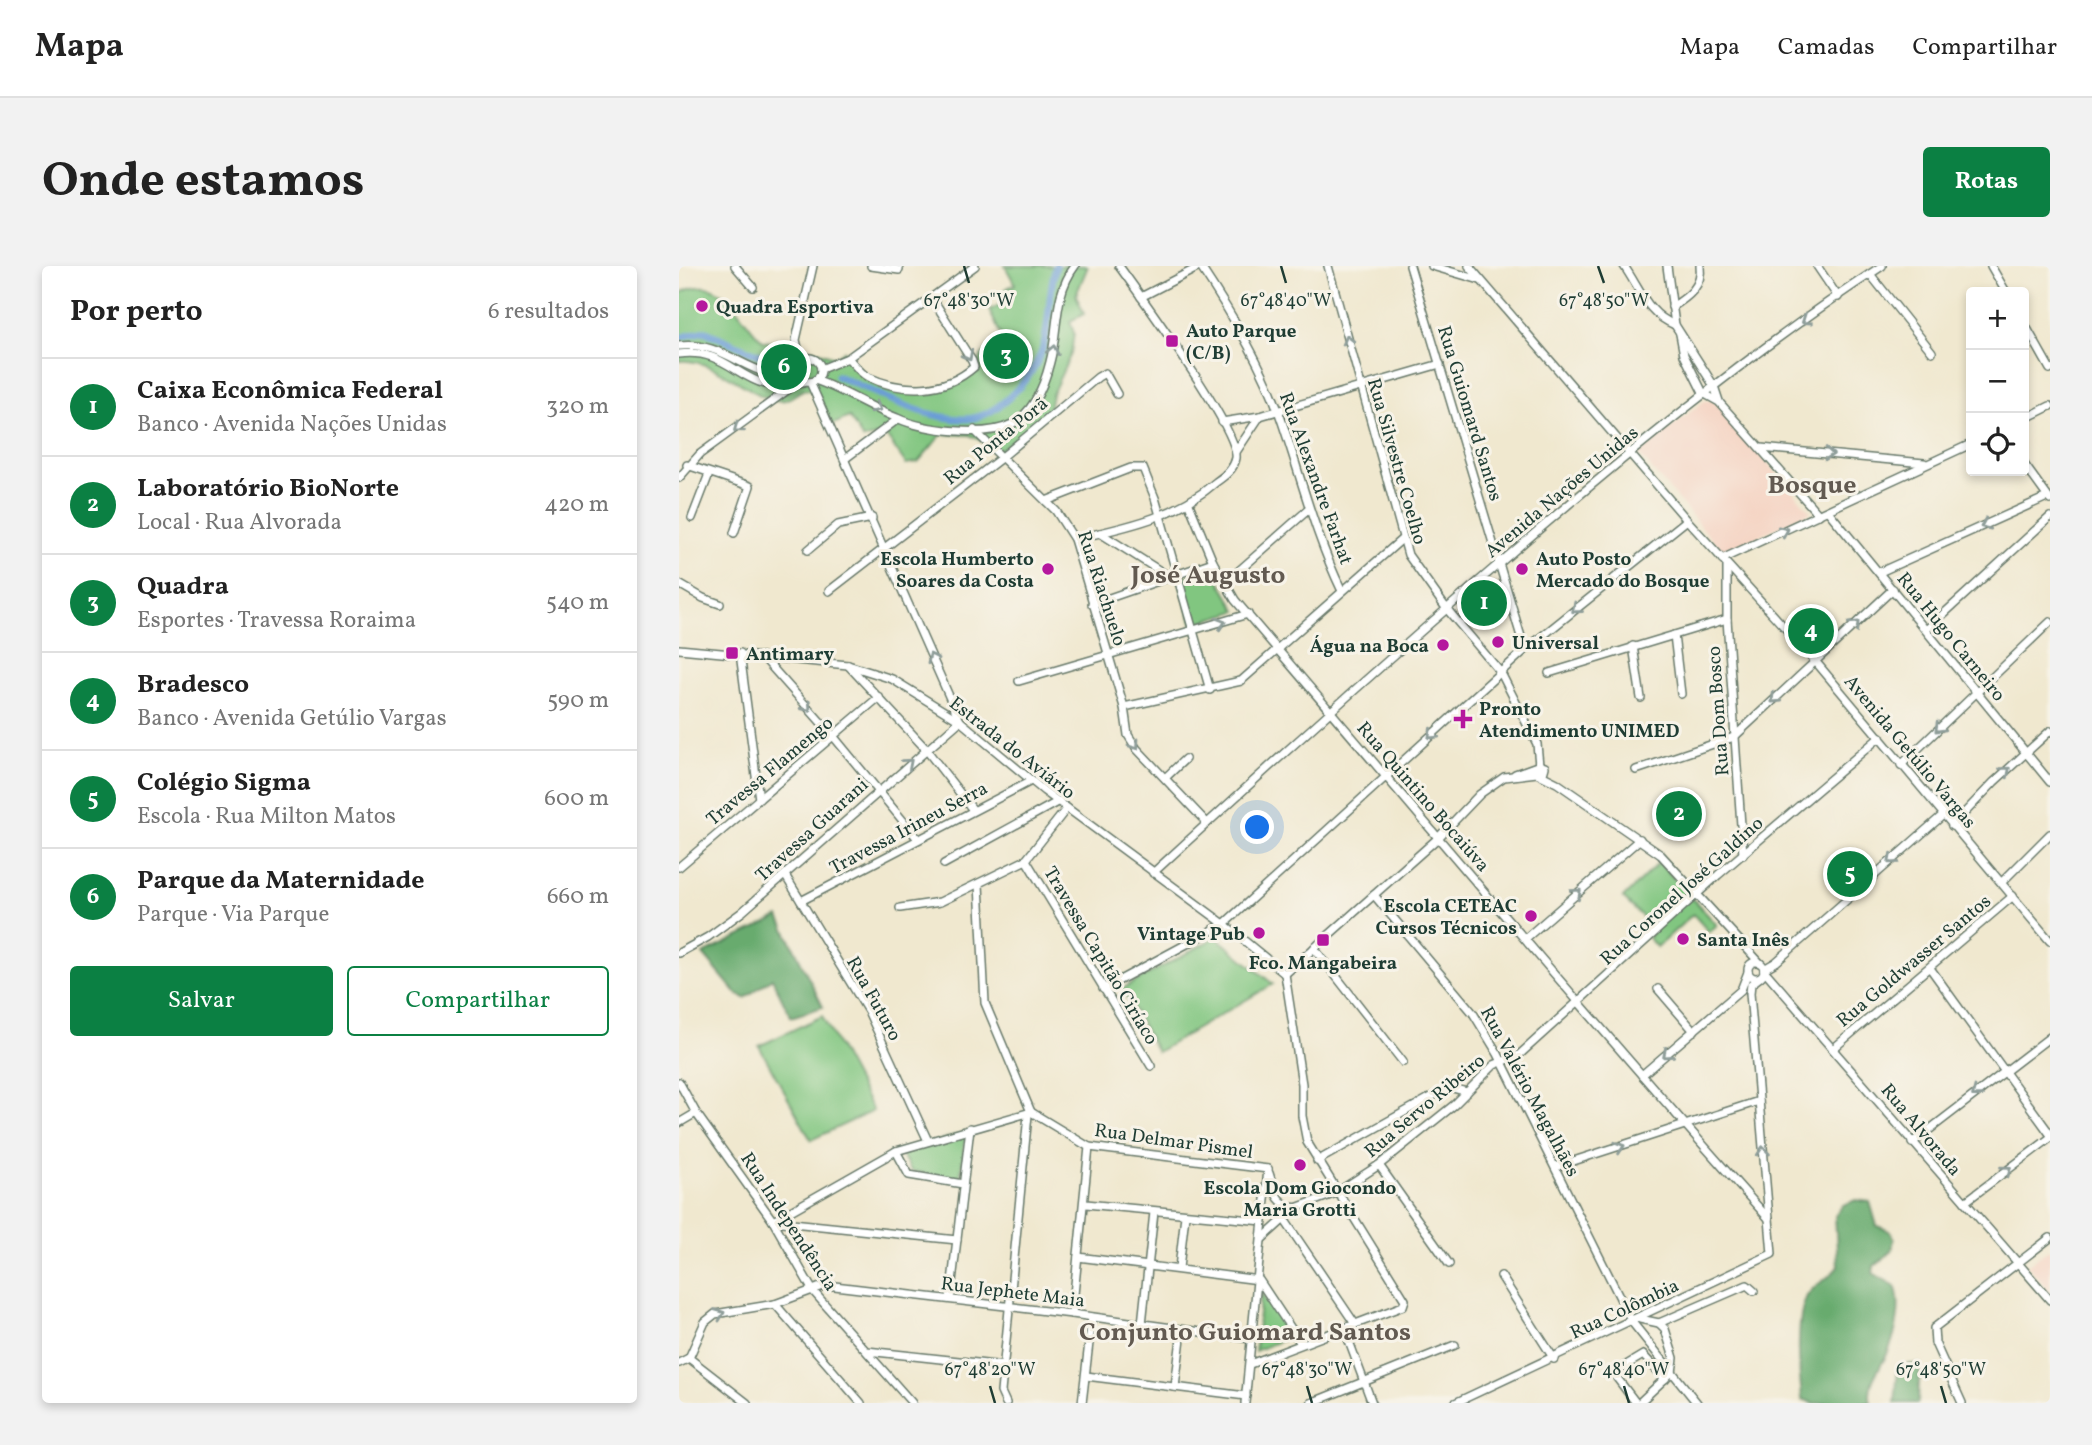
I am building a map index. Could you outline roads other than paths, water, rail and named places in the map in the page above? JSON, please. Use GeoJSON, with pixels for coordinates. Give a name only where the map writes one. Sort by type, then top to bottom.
{"type":"FeatureCollection","features":[{"type":"Feature","properties":{"kind":"street"},"geometry":{"type":"LineString","coordinates":[[735,266],[753,287]]}},
{"type":"Feature","properties":{"kind":"street"},"geometry":{"type":"LineString","coordinates":[[679,478],[687,465],[793,386],[801,360],[796,340],[813,266]]}},
{"type":"Feature","properties":{"kind":"street"},"geometry":{"type":"LineString","coordinates":[[871,266],[899,270]]}},
{"type":"Feature","properties":{"kind":"street"},"geometry":{"type":"LineString","coordinates":[[759,384],[793,386],[811,381],[821,369],[848,358],[975,266]]}},
{"type":"Feature","properties":{"kind":"street"},"geometry":{"type":"LineString","coordinates":[[679,346],[707,346],[773,377],[797,374],[898,419],[939,429],[974,430],[1011,425],[1033,405],[1050,363],[1060,292],[1075,266]]}},
{"type":"Feature","properties":{"kind":"street"},"geometry":{"type":"LineString","coordinates":[[1119,266],[1173,341],[1222,422],[1236,452]]}},
{"type":"Feature","properties":{"kind":"street"},"geometry":{"type":"LineString","coordinates":[[1141,297],[1201,266]]}},
{"type":"Feature","properties":{"kind":"street","name":"Rua Alexandre Farhat"},"geometry":{"type":"LineString","coordinates":[[1201,266],[1246,344],[1278,411],[1323,551],[1342,591]]}},
{"type":"Feature","properties":{"kind":"street","name":"Rua Silvestre Coelho"},"geometry":{"type":"LineString","coordinates":[[1328,266],[1402,539],[1416,570],[1501,673],[1529,727],[1539,753],[1541,769]]}},
{"type":"Feature","properties":{"kind":"street","name":"Rua Guiomard Santos"},"geometry":{"type":"LineString","coordinates":[[1410,266],[1525,650]]}},
{"type":"Feature","properties":{"kind":"street"},"geometry":{"type":"LineString","coordinates":[[1432,266],[1481,281]]}},
{"type":"Feature","properties":{"kind":"street","name":"Avenida Getúlio Vargas"},"geometry":{"type":"LineString","coordinates":[[1469,266],[1687,520],[1816,662],[2049,938]]}},
{"type":"Feature","properties":{"kind":"street"},"geometry":{"type":"LineString","coordinates":[[1624,266],[1651,310],[1658,318],[1675,325]]}},
{"type":"Feature","properties":{"kind":"street"},"geometry":{"type":"LineString","coordinates":[[1667,266],[1675,325],[1714,386],[1719,401]]}},
{"type":"Feature","properties":{"kind":"street"},"geometry":{"type":"LineString","coordinates":[[1672,307],[1685,299],[1698,284],[1700,266]]}},
{"type":"Feature","properties":{"kind":"street"},"geometry":{"type":"LineString","coordinates":[[1817,266],[1838,297]]}},
{"type":"Feature","properties":{"kind":"street","name":"Avenida Nações Unidas"},"geometry":{"type":"LineString","coordinates":[[1153,873],[1446,608],[1630,452],[1703,393],[1882,266]]}},
{"type":"Feature","properties":{"kind":"street"},"geometry":{"type":"LineString","coordinates":[[1991,266],[2003,287]]}},
{"type":"Feature","properties":{"kind":"street"},"geometry":{"type":"LineString","coordinates":[[1870,274],[1931,352]]}},
{"type":"Feature","properties":{"kind":"street"},"geometry":{"type":"LineString","coordinates":[[848,358],[867,377],[916,388],[931,389],[965,375],[974,367],[972,361],[932,298]]}},
{"type":"Feature","properties":{"kind":"street"},"geometry":{"type":"LineString","coordinates":[[2029,332],[2050,369]]}},
{"type":"Feature","properties":{"kind":"street"},"geometry":{"type":"LineString","coordinates":[[1680,334],[1684,355],[1703,393],[1719,401],[1819,515]]}},
{"type":"Feature","properties":{"kind":"street"},"geometry":{"type":"LineString","coordinates":[[679,354],[703,354],[717,358],[759,384],[773,401]]}},
{"type":"Feature","properties":{"kind":"street"},"geometry":{"type":"LineString","coordinates":[[801,360],[814,359],[821,369]]}},
{"type":"Feature","properties":{"kind":"street"},"geometry":{"type":"LineString","coordinates":[[1222,422],[1260,416],[1440,364]]}},
{"type":"Feature","properties":{"kind":"street","name":"Rua Ponta Porã"},"geometry":{"type":"LineString","coordinates":[[829,592],[1105,373],[1117,394]]}},
{"type":"Feature","properties":{"kind":"street"},"geometry":{"type":"LineString","coordinates":[[811,381],[960,721]]}},
{"type":"Feature","properties":{"kind":"street"},"geometry":{"type":"LineString","coordinates":[[2029,416],[2050,406]]}},
{"type":"Feature","properties":{"kind":"street"},"geometry":{"type":"LineString","coordinates":[[1074,539],[1160,518],[1189,504],[1228,473],[1234,464],[1236,452],[1260,416]]}},
{"type":"Feature","properties":{"kind":"street"},"geometry":{"type":"LineString","coordinates":[[846,458],[898,419]]}},
{"type":"Feature","properties":{"kind":"street","name":"Rua Riachuelo"},"geometry":{"type":"LineString","coordinates":[[974,430],[1046,501],[1074,539],[1132,742],[1207,823]]}},
{"type":"Feature","properties":{"kind":"street"},"geometry":{"type":"LineString","coordinates":[[1724,562],[1966,446]]}},
{"type":"Feature","properties":{"kind":"street"},"geometry":{"type":"LineString","coordinates":[[1761,448],[1926,463]]}},
{"type":"Feature","properties":{"kind":"street"},"geometry":{"type":"LineString","coordinates":[[687,465],[709,474],[743,481],[750,486],[734,533]]}},
{"type":"Feature","properties":{"kind":"street"},"geometry":{"type":"LineString","coordinates":[[1046,501],[1131,468],[1143,468],[1160,518],[1171,575],[1194,631],[1210,690]]}},
{"type":"Feature","properties":{"kind":"street"},"geometry":{"type":"LineString","coordinates":[[1880,572],[2049,499],[2029,471]]}},
{"type":"Feature","properties":{"kind":"street"},"geometry":{"type":"LineString","coordinates":[[692,518],[709,474]]}},
{"type":"Feature","properties":{"kind":"street","name":"Rua Quintino Bocaiúva"},"geometry":{"type":"LineString","coordinates":[[1189,504],[1213,562],[1225,583],[1278,651],[1526,938],[1579,1004],[1769,1219]]}},
{"type":"Feature","properties":{"kind":"street"},"geometry":{"type":"LineString","coordinates":[[1225,583],[1309,509]]}},
{"type":"Feature","properties":{"kind":"street","name":"Rua Hugo Carneiro"},"geometry":{"type":"LineString","coordinates":[[1828,511],[2050,782]]}},
{"type":"Feature","properties":{"kind":"street"},"geometry":{"type":"LineString","coordinates":[[1927,629],[2050,517]]}},
{"type":"Feature","properties":{"kind":"street"},"geometry":{"type":"LineString","coordinates":[[808,551],[838,525],[872,518]]}},
{"type":"Feature","properties":{"kind":"street"},"geometry":{"type":"LineString","coordinates":[[1103,989],[1224,924],[1525,650],[1687,520]]}},
{"type":"Feature","properties":{"kind":"street"},"geometry":{"type":"LineString","coordinates":[[1100,533],[1171,575]]}},
{"type":"Feature","properties":{"kind":"street"},"geometry":{"type":"LineString","coordinates":[[1124,707],[1241,681],[1402,539]]}},
{"type":"Feature","properties":{"kind":"street"},"geometry":{"type":"LineString","coordinates":[[1092,604],[1213,562]]}},
{"type":"Feature","properties":{"kind":"street","name":"Rua Dom Bosco"},"geometry":{"type":"LineString","coordinates":[[1724,562],[1743,855]]}},
{"type":"Feature","properties":{"kind":"street"},"geometry":{"type":"LineString","coordinates":[[679,597],[683,587],[720,604]]}},
{"type":"Feature","properties":{"kind":"street"},"geometry":{"type":"LineString","coordinates":[[1636,770],[1734,737],[1893,589]]}},
{"type":"Feature","properties":{"kind":"street"},"geometry":{"type":"LineString","coordinates":[[1019,681],[1109,657],[1248,614]]}},
{"type":"Feature","properties":{"kind":"street"},"geometry":{"type":"LineString","coordinates":[[1549,673],[1727,619]]}},
{"type":"Feature","properties":{"kind":"street"},"geometry":{"type":"LineString","coordinates":[[1901,765],[2050,622]]}},
{"type":"Feature","properties":{"kind":"street"},"geometry":{"type":"LineString","coordinates":[[1674,635],[1681,694]]}},
{"type":"Feature","properties":{"kind":"street"},"geometry":{"type":"LineString","coordinates":[[1633,646],[1641,698]]}},
{"type":"Feature","properties":{"kind":"street","name":"Estrada do Aviário"},"geometry":{"type":"LineString","coordinates":[[679,649],[848,665],[882,673],[960,721],[1031,781],[1224,924],[1285,974]]}},
{"type":"Feature","properties":{"kind":"street"},"geometry":{"type":"LineString","coordinates":[[740,653],[759,799]]}},
{"type":"Feature","properties":{"kind":"street"},"geometry":{"type":"LineString","coordinates":[[762,656],[879,789],[918,839]]}},
{"type":"Feature","properties":{"kind":"street"},"geometry":{"type":"LineString","coordinates":[[848,665],[925,748],[973,810]]}},
{"type":"Feature","properties":{"kind":"street","name":"Travessa Flamengo"},"geometry":{"type":"LineString","coordinates":[[679,867],[879,697]]}},
{"type":"Feature","properties":{"kind":"street","name":"Travessa Guarani"},"geometry":{"type":"LineString","coordinates":[[679,953],[722,927],[785,875],[925,748],[960,721]]}},
{"type":"Feature","properties":{"kind":"street"},"geometry":{"type":"LineString","coordinates":[[1952,825],[2050,731]]}},
{"type":"Feature","properties":{"kind":"street","name":"Rua Coronel José Galdino"},"geometry":{"type":"LineString","coordinates":[[1501,1062],[1518,1055],[1579,1004],[1696,895],[1879,737]]}},
{"type":"Feature","properties":{"kind":"street"},"geometry":{"type":"LineString","coordinates":[[1165,778],[1185,759]]}},
{"type":"Feature","properties":{"kind":"street"},"geometry":{"type":"LineString","coordinates":[[1250,1364],[1300,1342],[1403,1306],[1404,1297],[1336,1193],[1317,1161],[1303,1128],[1302,1084],[1285,974],[1438,838],[1480,794],[1504,777],[1541,769],[1661,855],[1696,895],[1742,940],[1762,971]]}},
{"type":"Feature","properties":{"kind":"street","name":"Travessa Irineu Serra"},"geometry":{"type":"LineString","coordinates":[[801,901],[1031,781]]}},
{"type":"Feature","properties":{"kind":"street"},"geometry":{"type":"LineString","coordinates":[[944,864],[1059,802]]}},
{"type":"Feature","properties":{"kind":"street"},"geometry":{"type":"LineString","coordinates":[[900,908],[927,906],[1026,860],[1067,808]]}},
{"type":"Feature","properties":{"kind":"street"},"geometry":{"type":"LineString","coordinates":[[1642,1075],[1693,1031],[1746,991],[1762,971],[1776,962],[1943,815]]}},
{"type":"Feature","properties":{"kind":"street"},"geometry":{"type":"LineString","coordinates":[[2002,882],[2050,834]]}},
{"type":"Feature","properties":{"kind":"street"},"geometry":{"type":"LineString","coordinates":[[1526,938],[1640,839]]}},
{"type":"Feature","properties":{"kind":"street","name":"Travessa Capitão Ciríaco"},"geometry":{"type":"LineString","coordinates":[[1026,860],[1151,1066]]}},
{"type":"Feature","properties":{"kind":"street","name":"Rua Futuro"},"geometry":{"type":"LineString","coordinates":[[785,875],[869,1013],[928,1141]]}},
{"type":"Feature","properties":{"kind":"street"},"geometry":{"type":"LineString","coordinates":[[979,884],[985,1003],[1030,1113],[1001,1396],[1006,1403]]}},
{"type":"Feature","properties":{"kind":"street","name":"Rua Valério Magalhães"},"geometry":{"type":"LineString","coordinates":[[1374,895],[1473,1013],[1636,1320],[1697,1403]]}},
{"type":"Feature","properties":{"kind":"street","name":"Rua Goldwasser Santos"},"geometry":{"type":"LineString","coordinates":[[1834,1048],[2013,896]]}},
{"type":"Feature","properties":{"kind":"street"},"geometry":{"type":"LineString","coordinates":[[1742,940],[1748,970],[1746,991],[1769,1219]]}},
{"type":"Feature","properties":{"kind":"street"},"geometry":{"type":"LineString","coordinates":[[1314,948],[1403,1062]]}},
{"type":"Feature","properties":{"kind":"street","name":"Rua Alvorada"},"geometry":{"type":"LineString","coordinates":[[1762,971],[1753,977],[1748,970],[1754,962],[1762,971],[1772,976],[1912,1143],[2050,1300]]}},
{"type":"Feature","properties":{"kind":"street"},"geometry":{"type":"LineString","coordinates":[[1930,968],[2050,1136],[1965,1202]]}},
{"type":"Feature","properties":{"kind":"street"},"geometry":{"type":"LineString","coordinates":[[1658,989],[1693,1031]]}},
{"type":"Feature","properties":{"kind":"street"},"geometry":{"type":"LineString","coordinates":[[1912,1143],[2050,1037]]}},
{"type":"Feature","properties":{"kind":"street","name":"Rua Servo Ribeiro"},"geometry":{"type":"LineString","coordinates":[[1262,1239],[1296,1208],[1336,1193],[1379,1165],[1467,1092],[1494,1065],[1501,1062]]}},
{"type":"Feature","properties":{"kind":"street","name":"Rua Independência"},"geometry":{"type":"LineString","coordinates":[[679,1082],[696,1113],[773,1221],[813,1290],[912,1403]]}},
{"type":"Feature","properties":{"kind":"street"},"geometry":{"type":"LineString","coordinates":[[1317,1161],[1449,1087],[1467,1092]]}},
{"type":"Feature","properties":{"kind":"street"},"geometry":{"type":"LineString","coordinates":[[1556,1167],[1759,1101]]}},
{"type":"Feature","properties":{"kind":"street"},"geometry":{"type":"LineString","coordinates":[[679,1123],[696,1113]]}},
{"type":"Feature","properties":{"kind":"street"},"geometry":{"type":"LineString","coordinates":[[773,1221],[896,1151],[1030,1113]]}},
{"type":"Feature","properties":{"kind":"street","name":"Rua Delmar Pismel"},"geometry":{"type":"LineString","coordinates":[[1030,1113],[1089,1147],[1268,1169],[1278,1199]]}},
{"type":"Feature","properties":{"kind":"street"},"geometry":{"type":"LineString","coordinates":[[950,1299],[970,1128]]}},
{"type":"Feature","properties":{"kind":"street"},"geometry":{"type":"LineString","coordinates":[[1072,1314],[1086,1204],[1089,1147]]}},
{"type":"Feature","properties":{"kind":"street"},"geometry":{"type":"LineString","coordinates":[[896,1151],[909,1175],[963,1184]]}},
{"type":"Feature","properties":{"kind":"street"},"geometry":{"type":"LineString","coordinates":[[1379,1165],[1449,1264]]}},
{"type":"Feature","properties":{"kind":"street"},"geometry":{"type":"LineString","coordinates":[[1086,1376],[1175,1387],[1246,1400],[1268,1169]]}},
{"type":"Feature","properties":{"kind":"street"},"geometry":{"type":"LineString","coordinates":[[1265,1202],[1278,1199],[1284,1205],[1296,1208]]}},
{"type":"Feature","properties":{"kind":"street"},"geometry":{"type":"LineString","coordinates":[[1086,1204],[1263,1221]]}},
{"type":"Feature","properties":{"kind":"street"},"geometry":{"type":"LineString","coordinates":[[1142,1324],[1154,1212]]}},
{"type":"Feature","properties":{"kind":"street"},"geometry":{"type":"LineString","coordinates":[[1179,1268],[1185,1215]]}},
{"type":"Feature","properties":{"kind":"street"},"geometry":{"type":"LineString","coordinates":[[1284,1219],[1355,1324]]}},
{"type":"Feature","properties":{"kind":"street","name":"Rua Colômbia"},"geometry":{"type":"LineString","coordinates":[[1455,1403],[1768,1258],[1774,1248],[1769,1219]]}},
{"type":"Feature","properties":{"kind":"street"},"geometry":{"type":"LineString","coordinates":[[773,1221],[957,1240]]}},
{"type":"Feature","properties":{"kind":"street"},"geometry":{"type":"LineString","coordinates":[[1962,1403],[1932,1332],[1937,1324],[2050,1238]]}},
{"type":"Feature","properties":{"kind":"street"},"geometry":{"type":"LineString","coordinates":[[1078,1257],[1259,1280],[1300,1342]]}},
{"type":"Feature","properties":{"kind":"street"},"geometry":{"type":"LineString","coordinates":[[1501,1276],[1554,1359]]}},
{"type":"Feature","properties":{"kind":"street","name":"Rua Jephete Maia"},"geometry":{"type":"LineString","coordinates":[[689,1358],[695,1342],[711,1317],[729,1310],[775,1304],[825,1285],[1072,1314],[1251,1339]]}},
{"type":"Feature","properties":{"kind":"street"},"geometry":{"type":"LineString","coordinates":[[1636,1320],[1660,1323],[1747,1285],[1754,1291]]}},
{"type":"Feature","properties":{"kind":"street"},"geometry":{"type":"LineString","coordinates":[[775,1304],[861,1403]]}},
{"type":"Feature","properties":{"kind":"street"},"geometry":{"type":"LineString","coordinates":[[1082,1403],[1092,1317]]}},
{"type":"Feature","properties":{"kind":"street"},"geometry":{"type":"LineString","coordinates":[[1660,1323],[1665,1329],[1672,1352],[1672,1372],[1665,1380],[1638,1403],[1617,1378],[1618,1370],[1643,1355],[1665,1380]]}},
{"type":"Feature","properties":{"kind":"street"},"geometry":{"type":"LineString","coordinates":[[1344,1328],[1372,1403]]}},
{"type":"Feature","properties":{"kind":"street"},"geometry":{"type":"LineString","coordinates":[[1175,1387],[1182,1329]]}},
{"type":"Feature","properties":{"kind":"street"},"geometry":{"type":"LineString","coordinates":[[1311,1403],[1455,1345]]}},
{"type":"Feature","properties":{"kind":"street"},"geometry":{"type":"LineString","coordinates":[[867,1351],[1005,1366]]}},
{"type":"Feature","properties":{"kind":"street"},"geometry":{"type":"LineString","coordinates":[[679,1363],[689,1358],[747,1403]]}},
{"type":"Feature","properties":{"kind":"waterway"},"geometry":{"type":"LineString","coordinates":[[837,376],[899,404],[932,415],[965,419],[988,413],[1010,397],[1028,376],[1040,356],[1046,335],[1056,266]]}},
{"type":"Feature","properties":{"kind":"waterway"},"geometry":{"type":"LineString","coordinates":[[679,338],[704,331],[768,359],[792,365]]}},
{"type":"Feature","properties":{"kind":"place","name":"Quadra Esportiva"},"geometry":{"type":"Point","coordinates":[702,306]}},
{"type":"Feature","properties":{"kind":"place","name":"Auto Parque (C/B)"},"geometry":{"type":"Point","coordinates":[1172,341]}},
{"type":"Feature","properties":{"kind":"place","name":"Quadra"},"geometry":{"type":"Point","coordinates":[1006,356]}},
{"type":"Feature","properties":{"kind":"place","name":"Parque da Maternidade"},"geometry":{"type":"Point","coordinates":[784,367]}},
{"type":"Feature","properties":{"kind":"place","name":"Escola Humberto Soares da Costa"},"geometry":{"type":"Point","coordinates":[1048,569]}},
{"type":"Feature","properties":{"kind":"place","name":"Auto Posto Mercado do Bosque"},"geometry":{"type":"Point","coordinates":[1522,569]}},
{"type":"Feature","properties":{"kind":"place","name":"Caixa Econômica Federal"},"geometry":{"type":"Point","coordinates":[1484,603]}},
{"type":"Feature","properties":{"kind":"place","name":"Bradesco"},"geometry":{"type":"Point","coordinates":[1811,631]}},
{"type":"Feature","properties":{"kind":"place","name":"Universal"},"geometry":{"type":"Point","coordinates":[1498,642]}},
{"type":"Feature","properties":{"kind":"place","name":"Água na Boca"},"geometry":{"type":"Point","coordinates":[1443,645]}},
{"type":"Feature","properties":{"kind":"place","name":"Antimary"},"geometry":{"type":"Point","coordinates":[732,653]}},
{"type":"Feature","properties":{"kind":"place","name":"Pronto Atendimento UNIMED"},"geometry":{"type":"Point","coordinates":[1463,719]}},
{"type":"Feature","properties":{"kind":"place","name":"Laboratório BioNorte"},"geometry":{"type":"Point","coordinates":[1679,814]}},
{"type":"Feature","properties":{"kind":"place","name":"Colégio Sigma"},"geometry":{"type":"Point","coordinates":[1850,874]}},
{"type":"Feature","properties":{"kind":"place","name":"Escola CETEAC Cursos Técnicos"},"geometry":{"type":"Point","coordinates":[1531,916]}},
{"type":"Feature","properties":{"kind":"place","name":"Vintage Pub"},"geometry":{"type":"Point","coordinates":[1259,933]}},
{"type":"Feature","properties":{"kind":"place","name":"Santa Inês"},"geometry":{"type":"Point","coordinates":[1683,939]}},
{"type":"Feature","properties":{"kind":"place","name":"Fco. Mangabeira"},"geometry":{"type":"Point","coordinates":[1323,940]}},
{"type":"Feature","properties":{"kind":"place","name":"Escola Dom Giocondo Maria Grotti"},"geometry":{"type":"Point","coordinates":[1300,1165]}},
{"type":"Feature","properties":{"kind":"district","name":"Bosque"},"geometry":{"type":"Point","coordinates":[1812,484]}},
{"type":"Feature","properties":{"kind":"district","name":"José Augusto"},"geometry":{"type":"Point","coordinates":[1208,574]}},
{"type":"Feature","properties":{"kind":"district","name":"Conjunto Guiomard Santos"},"geometry":{"type":"Point","coordinates":[1245,1331]}}]}
